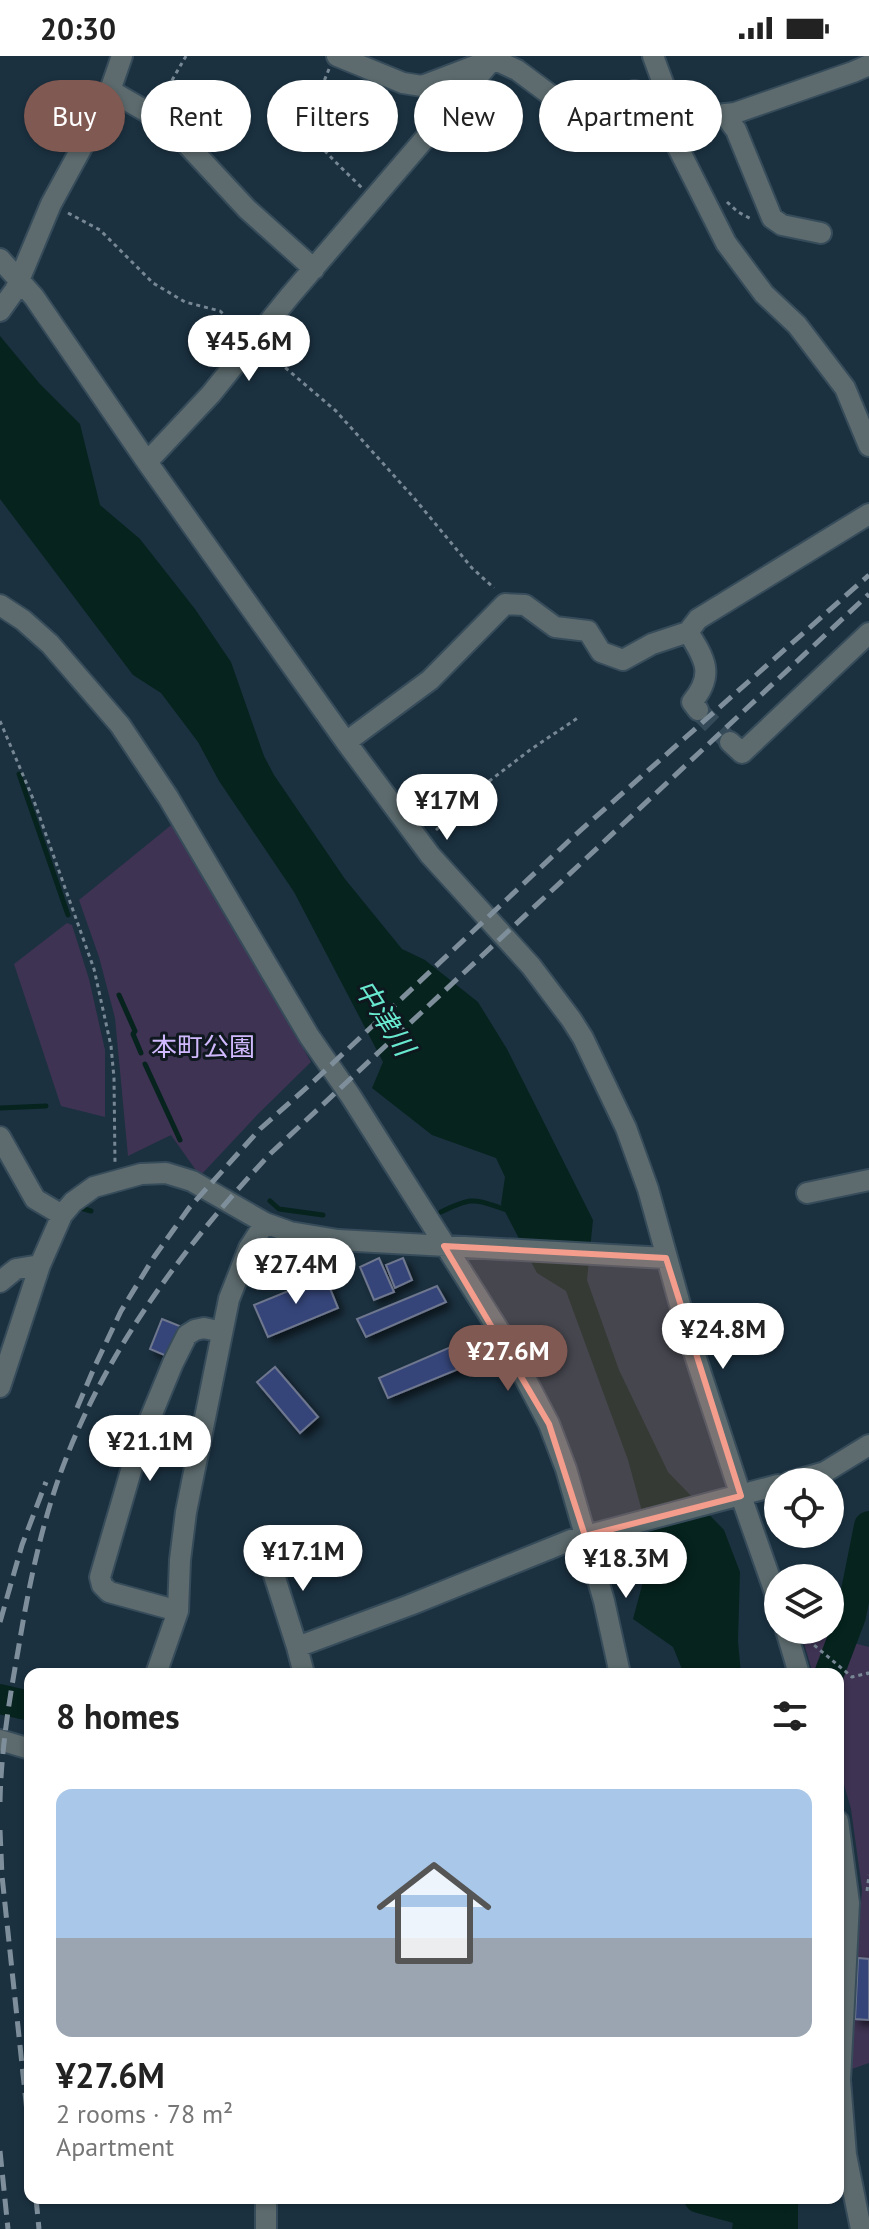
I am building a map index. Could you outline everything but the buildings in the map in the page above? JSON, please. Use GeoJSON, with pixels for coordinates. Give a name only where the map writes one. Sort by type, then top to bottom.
{"type":"FeatureCollection","features":[{"type":"Feature","properties":{"kind":"street"},"geometry":{"type":"LineString","coordinates":[[114,80],[122,56]]}},
{"type":"Feature","properties":{"kind":"street"},"geometry":{"type":"LineString","coordinates":[[653,56],[670,102],[687,113],[709,116],[750,108],[869,65]]}},
{"type":"Feature","properties":{"kind":"street"},"geometry":{"type":"LineString","coordinates":[[147,462],[211,394],[494,58]]}},
{"type":"Feature","properties":{"kind":"street"},"geometry":{"type":"LineString","coordinates":[[333,63],[422,86],[494,58],[517,70],[564,105],[583,106],[634,91],[651,94],[726,243],[764,294],[797,325],[845,388],[869,446]]}},
{"type":"Feature","properties":{"kind":"street"},"geometry":{"type":"LineString","coordinates":[[724,114],[736,130],[771,215],[782,225],[821,233]]}},
{"type":"Feature","properties":{"kind":"street"},"geometry":{"type":"LineString","coordinates":[[0,311],[17,286],[51,204],[79,152]]}},
{"type":"Feature","properties":{"kind":"street"},"geometry":{"type":"LineString","coordinates":[[194,152],[247,209],[314,269]]}},
{"type":"Feature","properties":{"kind":"street"},"geometry":{"type":"LineString","coordinates":[[0,259],[17,286],[34,297],[147,462],[421,844],[531,966],[583,1038],[626,1128],[648,1189],[734,1497],[764,1568]]}},
{"type":"Feature","properties":{"kind":"street"},"geometry":{"type":"LineString","coordinates":[[346,742],[430,680],[505,604],[525,605],[555,627],[588,631],[601,652],[623,660],[652,644],[688,632],[698,619],[869,514]]}},
{"type":"Feature","properties":{"kind":"street"},"geometry":{"type":"LineString","coordinates":[[0,605],[50,644],[120,725],[168,797],[309,1036],[350,1095],[505,1340],[549,1424],[591,1535],[619,1668]]}},
{"type":"Feature","properties":{"kind":"street"},"geometry":{"type":"LineString","coordinates":[[688,632],[706,670],[706,681],[692,702],[698,710]]}},
{"type":"Feature","properties":{"kind":"street"},"geometry":{"type":"LineString","coordinates":[[730,742],[742,753],[869,633]]}},
{"type":"Feature","properties":{"kind":"street"},"geometry":{"type":"LineString","coordinates":[[0,1137],[35,1199],[62,1215]]}},
{"type":"Feature","properties":{"kind":"street"},"geometry":{"type":"LineString","coordinates":[[0,1387],[8,1342],[62,1215],[73,1202],[94,1187],[141,1174],[166,1173],[192,1181],[265,1223],[290,1232],[338,1240],[666,1258]]}},
{"type":"Feature","properties":{"kind":"street"},"geometry":{"type":"LineString","coordinates":[[807,1193],[869,1180]]}},
{"type":"Feature","properties":{"kind":"street"},"geometry":{"type":"LineString","coordinates":[[158,1668],[178,1611],[186,1512],[229,1299],[249,1248],[265,1223]]}},
{"type":"Feature","properties":{"kind":"street"},"geometry":{"type":"LineString","coordinates":[[0,1282],[16,1269],[40,1265]]}},
{"type":"Feature","properties":{"kind":"street"},"geometry":{"type":"LineString","coordinates":[[178,1611],[109,1592],[102,1585],[100,1577],[137,1450],[173,1363],[187,1335],[204,1328],[222,1332]]}},
{"type":"Feature","properties":{"kind":"street"},"geometry":{"type":"LineString","coordinates":[[832,1468],[869,1445]]}},
{"type":"Feature","properties":{"kind":"street"},"geometry":{"type":"LineString","coordinates":[[297,1647],[537,1553],[591,1535],[764,1489]]}},
{"type":"Feature","properties":{"kind":"street"},"geometry":{"type":"LineString","coordinates":[[267,1553],[302,1668]]}},
{"type":"Feature","properties":{"kind":"street"},"geometry":{"type":"LineString","coordinates":[[790,1644],[797,1668]]}},
{"type":"Feature","properties":{"kind":"street"},"geometry":{"type":"LineString","coordinates":[[0,1740],[24,1747]]}},
{"type":"Feature","properties":{"kind":"street"},"geometry":{"type":"LineString","coordinates":[[844,1844],[859,1903],[844,2043]]}},
{"type":"Feature","properties":{"kind":"street"},"geometry":{"type":"LineString","coordinates":[[844,2130],[861,2229]]}},
{"type":"Feature","properties":{"kind":"street"},"geometry":{"type":"LineString","coordinates":[[266,2204],[266,2229]]}},
{"type":"Feature","properties":{"kind":"path"},"geometry":{"type":"LineString","coordinates":[[171,80],[186,56]]}},
{"type":"Feature","properties":{"kind":"path"},"geometry":{"type":"LineString","coordinates":[[333,63],[302,121],[324,151],[373,199]]}},
{"type":"Feature","properties":{"kind":"path"},"geometry":{"type":"LineString","coordinates":[[722,197],[750,219],[762,221],[771,215]]}},
{"type":"Feature","properties":{"kind":"path"},"geometry":{"type":"LineString","coordinates":[[51,204],[100,230],[153,283],[185,302],[220,311],[336,411],[472,568],[512,605]]}},
{"type":"Feature","properties":{"kind":"path"},"geometry":{"type":"LineString","coordinates":[[421,844],[488,782],[579,717]]}},
{"type":"Feature","properties":{"kind":"path"},"geometry":{"type":"LineString","coordinates":[[0,721],[34,801],[94,969],[111,1046],[115,1180]]}},
{"type":"Feature","properties":{"kind":"path"},"geometry":{"type":"LineString","coordinates":[[812,1644],[841,1668]]}},
{"type":"Feature","properties":{"kind":"path"},"geometry":{"type":"LineString","coordinates":[[844,1670],[852,1677],[869,1675]]}},
{"type":"Feature","properties":{"kind":"highlighted area"},"geometry":{"type":"Polygon","coordinates":[[[444,1246],[666,1258],[741,1496],[585,1536],[549,1424],[444,1246]]]}},
{"type":"Feature","properties":{"kind":"green space","name":"本町公園"},"geometry":{"type":"Polygon","coordinates":[[[175,822],[311,1062],[200,1176],[171,1135],[128,1156],[115,1018],[99,957],[79,900],[175,822]]]}},
{"type":"Feature","properties":{"kind":"green space","name":"本町公園"},"geometry":{"type":"Polygon","coordinates":[[[67,923],[72,925],[89,979],[105,1050],[105,1117],[61,1106],[14,964],[67,923]]]}},
{"type":"Feature","properties":{"kind":"green space"},"geometry":{"type":"Polygon","coordinates":[[[844,1638],[869,1647],[869,2063],[849,2070],[862,1889],[851,1809],[844,1784],[844,1668],[811,1668],[804,1644],[844,1644],[844,1638]]]}},
{"type":"Feature","properties":{"kind":"water","name":"中津川"},"geometry":{"type":"Polygon","coordinates":[[[0,336],[40,384],[80,424],[100,505],[140,539],[195,609],[231,662],[264,756],[345,879],[402,949],[425,960],[478,1002],[507,1049],[593,1220],[587,1280],[619,1370],[668,1472],[724,1530],[740,1572],[740,1668],[682,1668],[673,1647],[633,1619],[652,1548],[628,1460],[566,1291],[537,1273],[501,1204],[505,1177],[496,1158],[432,1135],[372,1088],[383,1062],[294,892],[219,781],[198,742],[161,693],[133,675],[0,499],[0,336]]]}},
{"type":"Feature","properties":{"kind":"water"},"geometry":{"type":"Polygon","coordinates":[[[734,2204],[798,2204],[798,2229],[732,2229],[734,2204]]]}},
{"type":"Feature","properties":{"kind":"waterway"},"geometry":{"type":"LineString","coordinates":[[19,774],[68,915]]}},
{"type":"Feature","properties":{"kind":"waterway"},"geometry":{"type":"LineString","coordinates":[[119,995],[141,1053]]}},
{"type":"Feature","properties":{"kind":"waterway"},"geometry":{"type":"LineString","coordinates":[[145,1064],[180,1140]]}},
{"type":"Feature","properties":{"kind":"waterway"},"geometry":{"type":"LineString","coordinates":[[0,1108],[46,1106]]}},
{"type":"Feature","properties":{"kind":"waterway"},"geometry":{"type":"LineString","coordinates":[[270,1201],[279,1209],[323,1215]]}},
{"type":"Feature","properties":{"kind":"waterway"},"geometry":{"type":"LineString","coordinates":[[441,1212],[467,1201],[487,1203],[507,1210]]}},
{"type":"Feature","properties":{"kind":"waterway"},"geometry":{"type":"LineString","coordinates":[[77,1207],[91,1211]]}},
{"type":"Feature","properties":{"kind":"waterway"},"geometry":{"type":"LineString","coordinates":[[831,1668],[851,1616],[869,1526]]}},
{"type":"Feature","properties":{"kind":"waterway"},"geometry":{"type":"LineString","coordinates":[[0,1699],[24,1705]]}},
{"type":"Feature","properties":{"kind":"waterway"},"geometry":{"type":"LineString","coordinates":[[721,2204],[772,2218]]}},
{"type":"Feature","properties":{"kind":"tunnel"},"geometry":{"type":"LineString","coordinates":[[698,710],[730,742]]}},
{"type":"Feature","properties":{"kind":"railway"},"geometry":{"type":"LineString","coordinates":[[77,1408],[121,1311],[154,1257],[189,1208],[260,1129],[573,837],[869,575]]}},
{"type":"Feature","properties":{"kind":"railway"},"geometry":{"type":"LineString","coordinates":[[0,1802],[6,1726],[21,1630],[38,1547],[56,1486],[95,1394],[119,1350],[174,1268],[271,1153],[869,594]]}},
{"type":"Feature","properties":{"kind":"railway"},"geometry":{"type":"LineString","coordinates":[[0,1622],[22,1545],[46,1482]]}},
{"type":"Feature","properties":{"kind":"railway"},"geometry":{"type":"LineString","coordinates":[[0,1830],[24,2083]]}},
{"type":"Feature","properties":{"kind":"railway"},"geometry":{"type":"LineString","coordinates":[[0,2151],[8,2229]]}},
{"type":"Feature","properties":{"kind":"railway"},"geometry":{"type":"LineString","coordinates":[[37,2204],[39,2229]]}}]}
